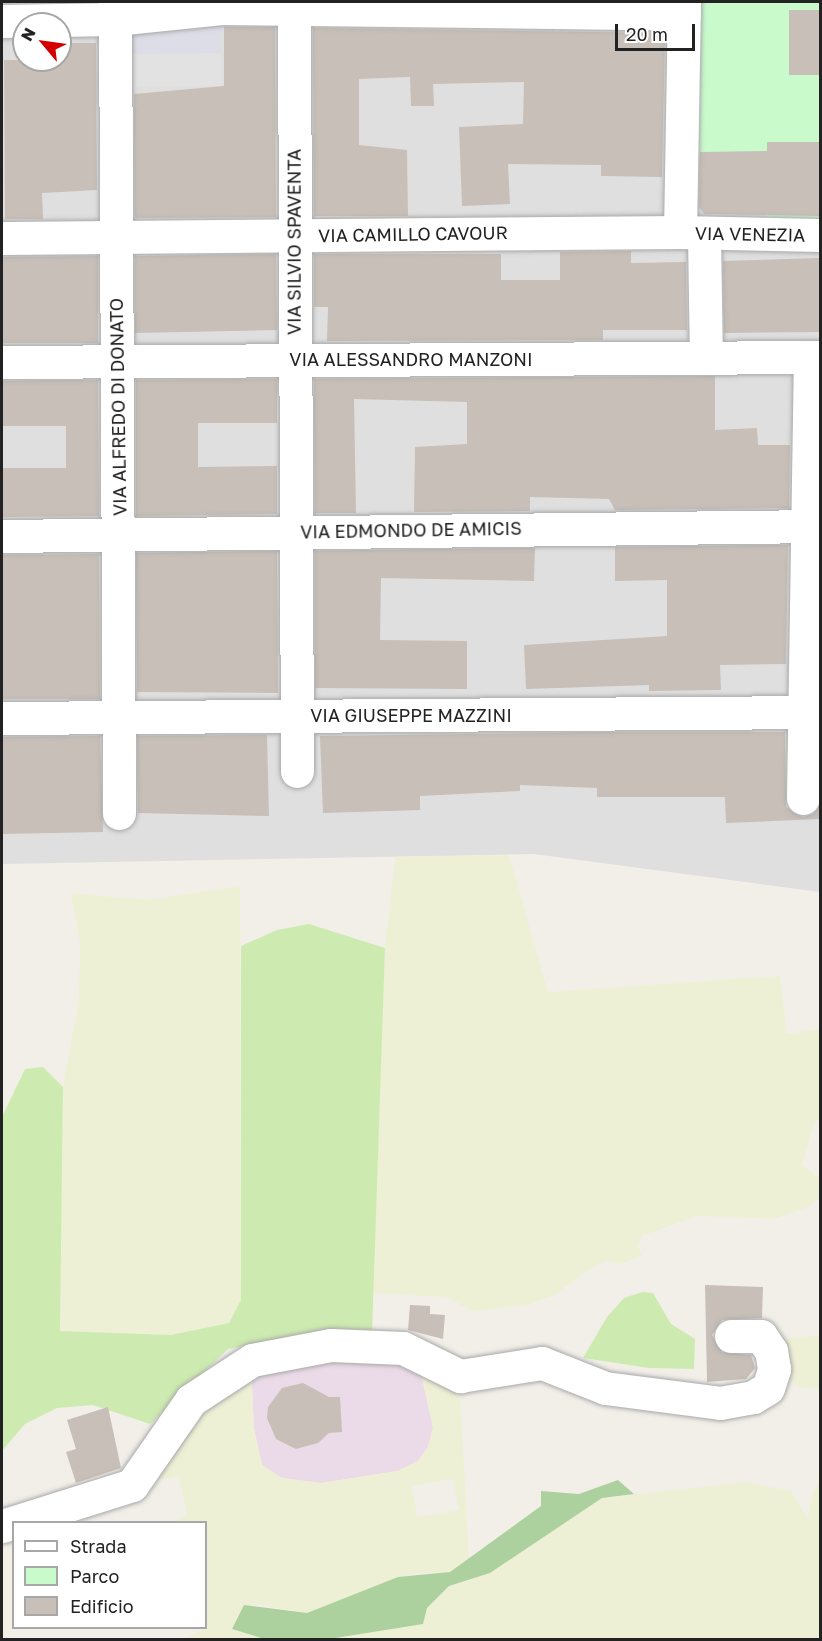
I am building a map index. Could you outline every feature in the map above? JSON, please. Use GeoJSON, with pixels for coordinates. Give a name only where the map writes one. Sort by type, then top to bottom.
{"type":"FeatureCollection","features":[{"type":"Feature","properties":{"kind":"street"},"geometry":{"type":"LineString","coordinates":[[2,21],[115,10],[294,4],[684,8],[692,234],[706,358]]}},
{"type":"Feature","properties":{"kind":"street","name":"VIA SILVIO SPAVENTA"},"geometry":{"type":"LineString","coordinates":[[294,4],[294,531],[297,771]]}},
{"type":"Feature","properties":{"kind":"street","name":"VIA ALFREDO DI DONATO"},"geometry":{"type":"LineString","coordinates":[[115,10],[120,813]]}},
{"type":"Feature","properties":{"kind":"street","name":"VIA CAMILLO CAVOUR"},"geometry":{"type":"LineString","coordinates":[[2,238],[692,234]]}},
{"type":"Feature","properties":{"kind":"street","name":"VIA VENEZIA"},"geometry":{"type":"LineString","coordinates":[[692,234],[820,235]]}},
{"type":"Feature","properties":{"kind":"street"},"geometry":{"type":"LineString","coordinates":[[803,798],[812,712],[815,357]]}},
{"type":"Feature","properties":{"kind":"street","name":"VIA ALESSANDRO MANZONI"},"geometry":{"type":"LineString","coordinates":[[2,362],[815,357]]}},
{"type":"Feature","properties":{"kind":"street","name":"VIA EDMONDO DE AMICIS"},"geometry":{"type":"LineString","coordinates":[[2,536],[815,526]]}},
{"type":"Feature","properties":{"kind":"street","name":"VIA GIUSEPPE MAZZINI"},"geometry":{"type":"LineString","coordinates":[[2,718],[812,712]]}},
{"type":"Feature","properties":{"kind":"street"},"geometry":{"type":"LineString","coordinates":[[18,1521],[132,1485],[191,1400],[252,1360],[331,1345],[403,1348],[460,1376],[542,1363],[605,1388],[720,1403],[753,1397],[768,1388],[774,1369],[771,1351],[761,1336],[731,1336]]}},
{"type":"Feature","properties":{"kind":"shaded area"},"geometry":{"type":"Polygon","coordinates":[[[2,2],[820,2],[820,892],[534,854],[2,864],[2,2]]]}},
{"type":"Feature","properties":{"kind":"shaded area"},"geometry":{"type":"Polygon","coordinates":[[[125,2],[221,2],[221,53],[126,54],[125,2]]]}},
{"type":"Feature","properties":{"kind":"shaded area"},"geometry":{"type":"Polygon","coordinates":[[[221,53],[222,86],[126,87],[126,54],[221,53]]]}},
{"type":"Feature","properties":{"kind":"shaded area"},"geometry":{"type":"Polygon","coordinates":[[[381,1354],[420,1368],[433,1428],[428,1447],[418,1461],[398,1471],[321,1483],[281,1478],[262,1465],[254,1429],[251,1368],[381,1354]]]}},
{"type":"Feature","properties":{"kind":"green space"},"geometry":{"type":"Polygon","coordinates":[[[691,2],[820,2],[820,219],[766,220],[766,153],[691,153],[691,2]]]}},
{"type":"Feature","properties":{"kind":"green space"},"geometry":{"type":"Polygon","coordinates":[[[509,855],[548,992],[780,976],[787,1034],[820,1029],[820,1117],[813,1127],[802,1165],[820,1179],[820,1197],[808,1207],[774,1219],[697,1216],[642,1236],[638,1246],[642,1256],[620,1264],[607,1261],[596,1265],[554,1295],[527,1305],[473,1311],[446,1297],[372,1293],[385,948],[395,857],[509,855]]]}},
{"type":"Feature","properties":{"kind":"green space"},"geometry":{"type":"Polygon","coordinates":[[[240,886],[241,1300],[229,1323],[171,1335],[60,1331],[63,1087],[79,998],[80,943],[71,893],[147,900],[240,886]]]}},
{"type":"Feature","properties":{"kind":"green space"},"geometry":{"type":"Polygon","coordinates":[[[309,924],[385,948],[372,1334],[305,1335],[228,1349],[150,1424],[93,1405],[57,1408],[25,1424],[2,1451],[2,1117],[25,1069],[43,1067],[63,1087],[60,1331],[171,1335],[229,1323],[241,1300],[241,946],[277,930],[309,924]]]}},
{"type":"Feature","properties":{"kind":"green space"},"geometry":{"type":"Polygon","coordinates":[[[642,1292],[653,1293],[671,1324],[695,1339],[694,1369],[649,1368],[583,1358],[607,1317],[624,1298],[642,1292]]]}},
{"type":"Feature","properties":{"kind":"green space"},"geometry":{"type":"Polygon","coordinates":[[[820,1336],[820,1389],[799,1387],[785,1377],[790,1358],[785,1338],[820,1336]]]}},
{"type":"Feature","properties":{"kind":"green space"},"geometry":{"type":"Polygon","coordinates":[[[251,1368],[254,1429],[262,1465],[282,1478],[321,1483],[398,1471],[418,1461],[428,1447],[433,1428],[420,1368],[460,1391],[469,1559],[450,1572],[412,1574],[307,1613],[252,1604],[233,1629],[265,1639],[183,1639],[207,1629],[207,1521],[172,1521],[187,1515],[179,1477],[158,1479],[162,1455],[181,1427],[251,1368]],[[453,1479],[412,1486],[417,1517],[459,1510],[453,1479]]]}},
{"type":"Feature","properties":{"kind":"green space"},"geometry":{"type":"Polygon","coordinates":[[[618,1480],[634,1494],[602,1498],[490,1573],[449,1586],[427,1608],[423,1624],[323,1640],[265,1639],[232,1629],[244,1605],[307,1613],[398,1577],[450,1572],[541,1506],[541,1491],[579,1494],[618,1480]]]}},
{"type":"Feature","properties":{"kind":"green space"},"geometry":{"type":"Polygon","coordinates":[[[746,1482],[791,1491],[808,1520],[812,1493],[820,1482],[820,1639],[324,1640],[423,1624],[427,1608],[449,1586],[490,1573],[602,1498],[746,1482]]]}},
{"type":"Feature","properties":{"kind":"building"},"geometry":{"type":"Polygon","coordinates":[[[789,10],[820,10],[820,75],[789,75],[789,10]]]}},
{"type":"Feature","properties":{"kind":"building"},"geometry":{"type":"Polygon","coordinates":[[[224,27],[275,27],[276,217],[135,218],[134,94],[224,86],[224,27]]]}},
{"type":"Feature","properties":{"kind":"building"},"geometry":{"type":"Polygon","coordinates":[[[313,28],[665,33],[662,177],[601,176],[601,165],[508,164],[510,204],[462,206],[459,127],[523,124],[524,82],[433,84],[434,106],[411,106],[410,77],[359,79],[359,145],[407,150],[408,216],[314,216],[313,28]]]}},
{"type":"Feature","properties":{"kind":"building"},"geometry":{"type":"Polygon","coordinates":[[[72,43],[96,43],[97,190],[42,193],[43,219],[5,219],[4,60],[12,60],[12,72],[72,72],[72,43]]]}},
{"type":"Feature","properties":{"kind":"building"},"geometry":{"type":"Polygon","coordinates":[[[767,142],[820,142],[820,216],[704,214],[699,207],[700,152],[767,151],[767,142]]]}},
{"type":"Feature","properties":{"kind":"building"},"geometry":{"type":"Polygon","coordinates":[[[631,251],[631,263],[686,262],[687,330],[603,330],[603,340],[327,341],[328,307],[314,307],[314,254],[501,254],[501,280],[560,280],[560,252],[631,251]]]}},
{"type":"Feature","properties":{"kind":"building"},"geometry":{"type":"Polygon","coordinates":[[[276,254],[277,330],[135,333],[135,256],[276,254]]]}},
{"type":"Feature","properties":{"kind":"building"},"geometry":{"type":"Polygon","coordinates":[[[98,256],[98,343],[2,343],[2,257],[98,256]]]}},
{"type":"Feature","properties":{"kind":"building"},"geometry":{"type":"Polygon","coordinates":[[[820,258],[820,332],[724,333],[723,261],[820,258]]]}},
{"type":"Feature","properties":{"kind":"building"},"geometry":{"type":"Polygon","coordinates":[[[715,376],[715,430],[757,428],[758,445],[790,445],[789,508],[615,510],[609,499],[530,497],[530,511],[414,512],[415,447],[467,444],[467,402],[354,399],[356,513],[315,513],[314,379],[715,376]]]}},
{"type":"Feature","properties":{"kind":"building"},"geometry":{"type":"Polygon","coordinates":[[[277,379],[277,423],[198,423],[198,467],[277,466],[277,514],[136,516],[136,380],[277,379]]]}},
{"type":"Feature","properties":{"kind":"building"},"geometry":{"type":"Polygon","coordinates":[[[98,380],[99,516],[2,517],[2,468],[66,468],[66,426],[2,426],[2,381],[98,380]]]}},
{"type":"Feature","properties":{"kind":"building"},"geometry":{"type":"Polygon","coordinates":[[[788,545],[786,664],[720,665],[721,690],[649,691],[649,685],[526,689],[524,645],[667,636],[667,580],[615,581],[615,547],[788,545]]]}},
{"type":"Feature","properties":{"kind":"building"},"geometry":{"type":"Polygon","coordinates":[[[535,548],[534,581],[381,578],[380,640],[467,641],[467,689],[315,688],[315,551],[535,548]]]}},
{"type":"Feature","properties":{"kind":"building"},"geometry":{"type":"Polygon","coordinates":[[[277,551],[278,693],[137,692],[136,553],[277,551]]]}},
{"type":"Feature","properties":{"kind":"building"},"geometry":{"type":"Polygon","coordinates":[[[99,554],[100,699],[2,699],[3,555],[99,554]]]}},
{"type":"Feature","properties":{"kind":"building"},"geometry":{"type":"Polygon","coordinates":[[[785,732],[786,807],[803,817],[813,814],[820,803],[820,819],[726,823],[725,797],[597,797],[597,788],[520,785],[520,791],[420,796],[420,810],[323,813],[320,736],[785,732]]]}},
{"type":"Feature","properties":{"kind":"building"},"geometry":{"type":"Polygon","coordinates":[[[267,735],[269,816],[138,813],[137,736],[267,735]]]}},
{"type":"Feature","properties":{"kind":"building"},"geometry":{"type":"Polygon","coordinates":[[[100,736],[103,832],[2,834],[2,737],[100,736]]]}},
{"type":"Feature","properties":{"kind":"building"},"geometry":{"type":"Polygon","coordinates":[[[705,1285],[763,1287],[762,1318],[722,1320],[712,1335],[722,1352],[751,1355],[755,1368],[746,1379],[707,1382],[705,1285]]]}},
{"type":"Feature","properties":{"kind":"building"},"geometry":{"type":"Polygon","coordinates":[[[410,1305],[430,1306],[430,1314],[445,1315],[443,1339],[408,1330],[410,1305]]]}},
{"type":"Feature","properties":{"kind":"building"},"geometry":{"type":"Polygon","coordinates":[[[303,1383],[329,1397],[340,1397],[342,1432],[329,1433],[318,1443],[296,1449],[276,1439],[267,1418],[268,1407],[282,1388],[303,1383]]]}},
{"type":"Feature","properties":{"kind":"building"},"geometry":{"type":"Polygon","coordinates":[[[108,1407],[121,1468],[76,1483],[66,1452],[76,1449],[67,1420],[108,1407]]]}}]}
